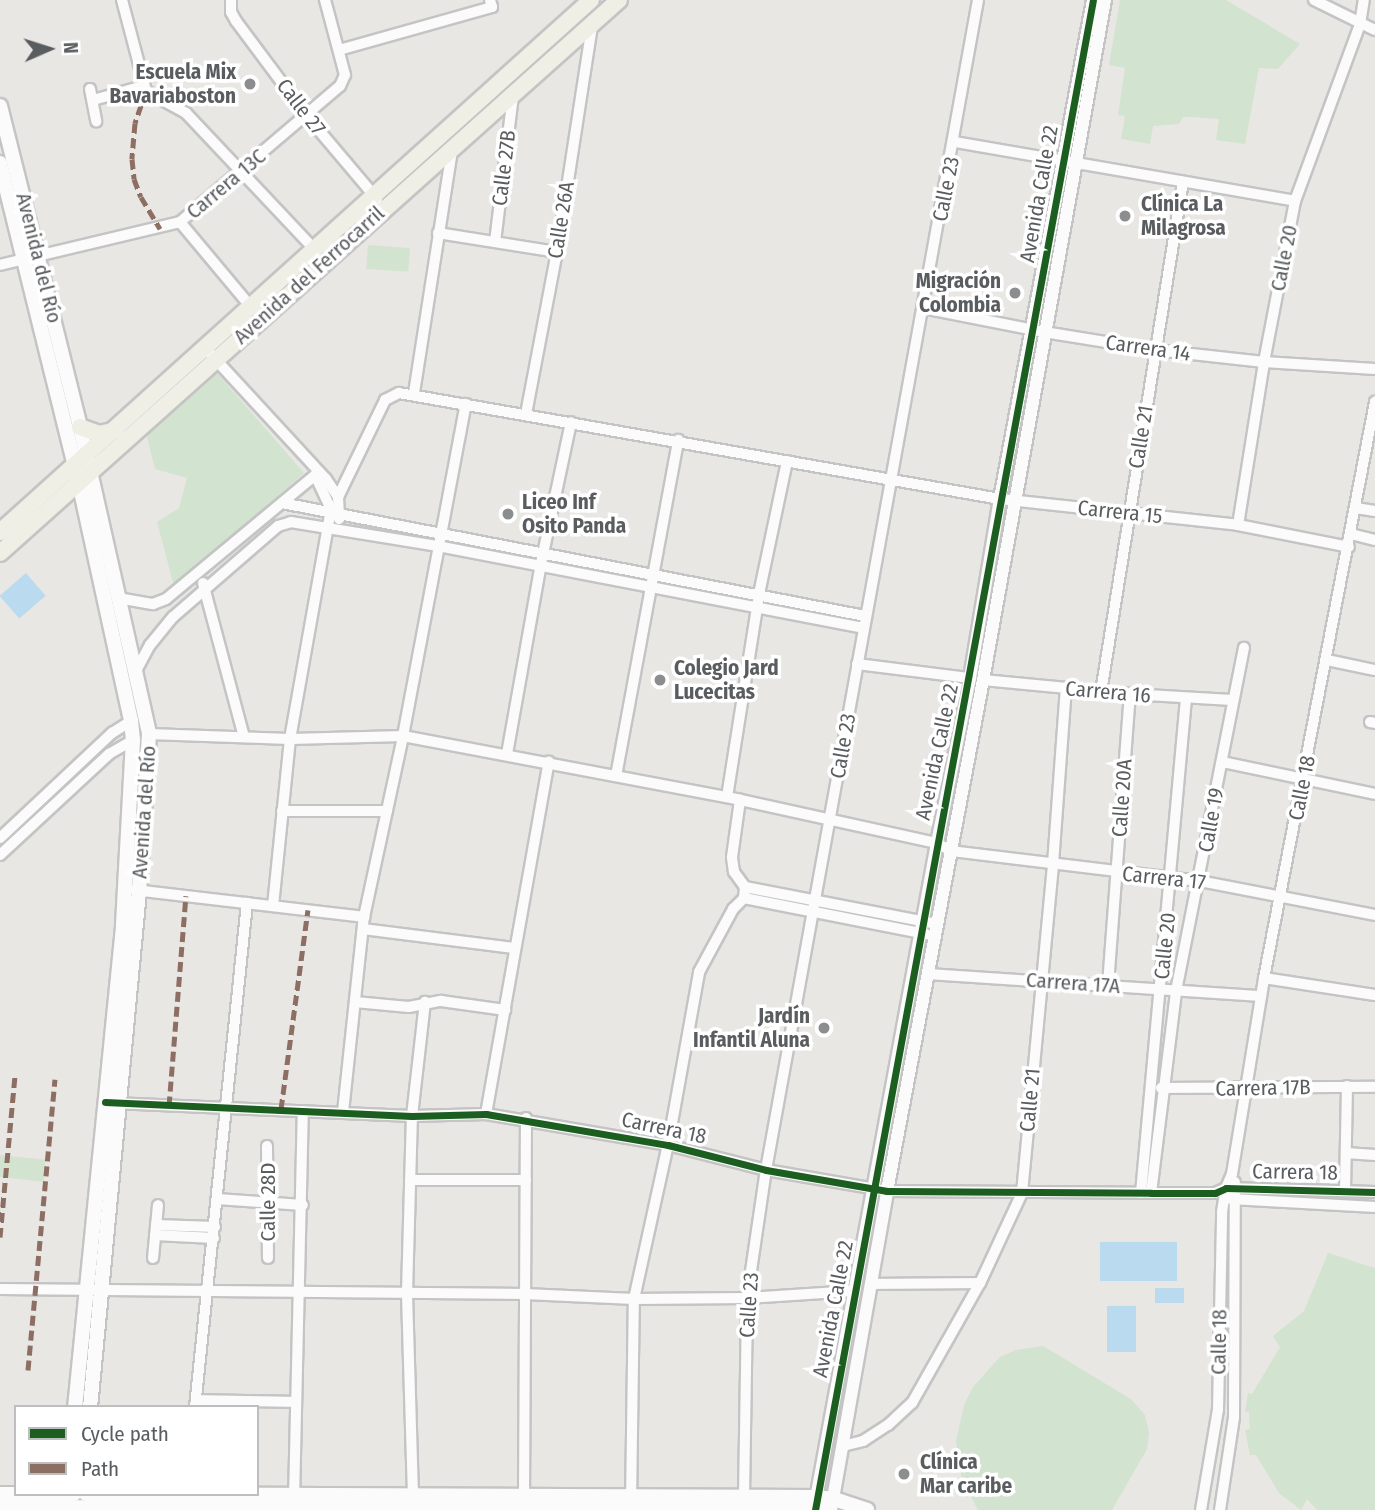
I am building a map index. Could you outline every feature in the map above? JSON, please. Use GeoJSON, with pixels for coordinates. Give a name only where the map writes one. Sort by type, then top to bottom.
{"type":"FeatureCollection","features":[{"type":"Feature","properties":{"kind":"main road","name":"Avenida del Ferrocarril"},"geometry":{"type":"LineString","coordinates":[[0,553],[82,470],[379,201],[591,0]]}},
{"type":"Feature","properties":{"kind":"main road","name":"Avenida del Ferrocarril"},"geometry":{"type":"LineString","coordinates":[[0,532],[82,470],[116,430],[211,355],[252,308],[314,249],[453,148],[619,0]]}},
{"type":"Feature","properties":{"kind":"main road","name":"Avenida del Río"},"geometry":{"type":"LineString","coordinates":[[0,106],[32,258],[82,470],[131,721],[132,890]]}},
{"type":"Feature","properties":{"kind":"main road","name":"Avenida del Río"},"geometry":{"type":"LineString","coordinates":[[0,163],[32,258],[80,427],[82,470],[118,598],[149,734],[112,1103],[102,1289],[90,1405]]}},
{"type":"Feature","properties":{"kind":"main road"},"geometry":{"type":"LineString","coordinates":[[80,427],[99,434],[116,430]]}},
{"type":"Feature","properties":{"kind":"main road","name":"Avenida del Río"},"geometry":{"type":"LineString","coordinates":[[75,1405],[87,1289],[112,1103]]}},
{"type":"Feature","properties":{"kind":"main road"},"geometry":{"type":"LineString","coordinates":[[33,1496],[73,1501],[294,1505],[631,1505],[762,1510],[832,1505],[867,1510]]}},
{"type":"Feature","properties":{"kind":"main road"},"geometry":{"type":"LineString","coordinates":[[0,1507],[188,1496],[294,1505],[413,1496],[524,1505]]}},
{"type":"Feature","properties":{"kind":"main road"},"geometry":{"type":"LineString","coordinates":[[631,1505],[744,1497],[817,1507]]}},
{"type":"Feature","properties":{"kind":"street"},"geometry":{"type":"LineString","coordinates":[[122,0],[146,91],[186,113],[314,249]]}},
{"type":"Feature","properties":{"kind":"street","name":"Calle 27"},"geometry":{"type":"LineString","coordinates":[[231,0],[231,12],[236,22],[306,115],[379,201]]}},
{"type":"Feature","properties":{"kind":"street"},"geometry":{"type":"LineString","coordinates":[[325,0],[339,50],[491,3]]}},
{"type":"Feature","properties":{"kind":"street","name":"Calle 23"},"geometry":{"type":"LineString","coordinates":[[744,1497],[747,1298],[766,1170],[978,0]]}},
{"type":"Feature","properties":{"kind":"street","name":"Avenida Calle 22"},"geometry":{"type":"LineString","coordinates":[[817,1507],[854,1291],[880,1190],[928,974],[951,851],[977,679],[1068,162],[1093,0]]}},
{"type":"Feature","properties":{"kind":"street","name":"Avenida Calle 22"},"geometry":{"type":"LineString","coordinates":[[1068,162],[1105,0]]}},
{"type":"Feature","properties":{"kind":"street"},"geometry":{"type":"LineString","coordinates":[[1314,0],[1375,30]]}},
{"type":"Feature","properties":{"kind":"street","name":"Calle 20"},"geometry":{"type":"LineString","coordinates":[[1238,525],[1264,362],[1296,201],[1360,24],[1364,0]]}},
{"type":"Feature","properties":{"kind":"street","name":"Calle 26A"},"geometry":{"type":"LineString","coordinates":[[526,414],[556,251],[592,24]]}},
{"type":"Feature","properties":{"kind":"street","name":"Carrera 13C"},"geometry":{"type":"LineString","coordinates":[[32,258],[180,222],[341,86],[345,75],[339,50]]}},
{"type":"Feature","properties":{"kind":"street"},"geometry":{"type":"LineString","coordinates":[[96,121],[92,95],[144,86]]}},
{"type":"Feature","properties":{"kind":"street","name":"Calle 27B"},"geometry":{"type":"LineString","coordinates":[[495,242],[513,94]]}},
{"type":"Feature","properties":{"kind":"street"},"geometry":{"type":"LineString","coordinates":[[954,142],[1296,201]]}},
{"type":"Feature","properties":{"kind":"street"},"geometry":{"type":"LineString","coordinates":[[273,906],[290,739],[338,496],[385,400],[399,393],[414,393],[453,148]]}},
{"type":"Feature","properties":{"kind":"street","name":"Calle 21"},"geometry":{"type":"LineString","coordinates":[[1101,692],[1183,182]]}},
{"type":"Feature","properties":{"kind":"street"},"geometry":{"type":"LineString","coordinates":[[180,222],[252,308]]}},
{"type":"Feature","properties":{"kind":"street"},"geometry":{"type":"LineString","coordinates":[[438,233],[556,251]]}},
{"type":"Feature","properties":{"kind":"street"},"geometry":{"type":"LineString","coordinates":[[0,265],[32,258]]}},
{"type":"Feature","properties":{"kind":"street","name":"Carrera 14"},"geometry":{"type":"LineString","coordinates":[[923,308],[1038,331],[1156,350],[1264,362],[1375,369]]}},
{"type":"Feature","properties":{"kind":"street"},"geometry":{"type":"LineString","coordinates":[[211,355],[338,496]]}},
{"type":"Feature","properties":{"kind":"street","name":"Carrera 15"},"geometry":{"type":"LineString","coordinates":[[414,393],[891,481],[1007,500],[1238,525],[1349,547]]}},
{"type":"Feature","properties":{"kind":"street","name":"Calle 18"},"geometry":{"type":"LineString","coordinates":[[1201,1510],[1218,1410],[1227,1194],[1264,978],[1375,402]]}},
{"type":"Feature","properties":{"kind":"street"},"geometry":{"type":"LineString","coordinates":[[343,1112],[364,917],[403,736],[466,404]]}},
{"type":"Feature","properties":{"kind":"street"},"geometry":{"type":"LineString","coordinates":[[507,754],[540,568],[571,422]]}},
{"type":"Feature","properties":{"kind":"street"},"geometry":{"type":"LineString","coordinates":[[616,776],[678,440]]}},
{"type":"Feature","properties":{"kind":"street"},"geometry":{"type":"LineString","coordinates":[[727,797],[760,594],[787,461]]}},
{"type":"Feature","properties":{"kind":"street"},"geometry":{"type":"LineString","coordinates":[[118,598],[153,604],[162,601],[198,575],[317,473]]}},
{"type":"Feature","properties":{"kind":"street"},"geometry":{"type":"LineString","coordinates":[[317,473],[335,515]]}},
{"type":"Feature","properties":{"kind":"street"},"geometry":{"type":"LineString","coordinates":[[282,503],[540,568],[863,628]]}},
{"type":"Feature","properties":{"kind":"street"},"geometry":{"type":"LineString","coordinates":[[1356,508],[1375,511]]}},
{"type":"Feature","properties":{"kind":"street"},"geometry":{"type":"LineString","coordinates":[[136,671],[150,645],[173,617],[278,526],[291,522],[543,555],[865,616]]}},
{"type":"Feature","properties":{"kind":"street"},"geometry":{"type":"LineString","coordinates":[[1351,534],[1375,540]]}},
{"type":"Feature","properties":{"kind":"street"},"geometry":{"type":"LineString","coordinates":[[198,575],[206,588],[244,737]]}},
{"type":"Feature","properties":{"kind":"street","name":"Calle 19"},"geometry":{"type":"LineString","coordinates":[[1176,991],[1200,881],[1244,648]]}},
{"type":"Feature","properties":{"kind":"street"},"geometry":{"type":"LineString","coordinates":[[1327,660],[1375,670]]}},
{"type":"Feature","properties":{"kind":"street","name":"Carrera 16"},"geometry":{"type":"LineString","coordinates":[[858,664],[1066,689],[1233,700]]}},
{"type":"Feature","properties":{"kind":"street","name":"Avenida Calle 22"},"geometry":{"type":"LineString","coordinates":[[832,1505],[871,1284],[880,1190],[922,927],[937,843],[977,679]]}},
{"type":"Feature","properties":{"kind":"street","name":"Calle 21"},"geometry":{"type":"LineString","coordinates":[[843,1446],[863,1441],[888,1425],[912,1403],[980,1283],[1022,1193],[1053,864],[1066,689]]}},
{"type":"Feature","properties":{"kind":"street","name":"Calle 20A"},"geometry":{"type":"LineString","coordinates":[[1108,985],[1130,694]]}},
{"type":"Feature","properties":{"kind":"street","name":"Calle 20"},"geometry":{"type":"LineString","coordinates":[[1146,1193],[1151,1088],[1186,699]]}},
{"type":"Feature","properties":{"kind":"street"},"geometry":{"type":"LineString","coordinates":[[0,838],[112,733],[131,721]]}},
{"type":"Feature","properties":{"kind":"street"},"geometry":{"type":"LineString","coordinates":[[149,734],[290,739],[403,736],[727,797],[937,843],[951,851]]}},
{"type":"Feature","properties":{"kind":"street"},"geometry":{"type":"LineString","coordinates":[[0,855],[109,754],[133,740]]}},
{"type":"Feature","properties":{"kind":"street"},"geometry":{"type":"LineString","coordinates":[[486,1114],[549,762]]}},
{"type":"Feature","properties":{"kind":"street"},"geometry":{"type":"LineString","coordinates":[[1222,762],[1375,794]]}},
{"type":"Feature","properties":{"kind":"street"},"geometry":{"type":"LineString","coordinates":[[740,800],[732,858],[734,872],[744,892],[813,911],[922,927]]}},
{"type":"Feature","properties":{"kind":"street"},"geometry":{"type":"LineString","coordinates":[[282,811],[387,811]]}},
{"type":"Feature","properties":{"kind":"street","name":"Carrera 17"},"geometry":{"type":"LineString","coordinates":[[951,851],[1116,873],[1200,881],[1375,915]]}},
{"type":"Feature","properties":{"kind":"street"},"geometry":{"type":"LineString","coordinates":[[132,890],[364,917]]}},
{"type":"Feature","properties":{"kind":"street"},"geometry":{"type":"LineString","coordinates":[[744,892],[815,898],[936,930]]}},
{"type":"Feature","properties":{"kind":"street"},"geometry":{"type":"LineString","coordinates":[[631,1505],[634,1299],[668,1145],[699,972],[744,892]]}},
{"type":"Feature","properties":{"kind":"street"},"geometry":{"type":"LineString","coordinates":[[247,903],[196,1403],[296,1402]]}},
{"type":"Feature","properties":{"kind":"street"},"geometry":{"type":"LineString","coordinates":[[363,929],[514,948]]}},
{"type":"Feature","properties":{"kind":"street","name":"Carrera 17A"},"geometry":{"type":"LineString","coordinates":[[928,974],[1261,996]]}},
{"type":"Feature","properties":{"kind":"street"},"geometry":{"type":"LineString","coordinates":[[1264,978],[1375,995]]}},
{"type":"Feature","properties":{"kind":"street","name":"Calle 20"},"geometry":{"type":"LineString","coordinates":[[1146,1193],[1166,1088],[1176,991]]}},
{"type":"Feature","properties":{"kind":"street"},"geometry":{"type":"LineString","coordinates":[[355,1002],[409,1007],[425,1002],[505,1010]]}},
{"type":"Feature","properties":{"kind":"street"},"geometry":{"type":"LineString","coordinates":[[413,1496],[407,1293],[412,1116],[425,1002]]}},
{"type":"Feature","properties":{"kind":"street"},"geometry":{"type":"LineString","coordinates":[[1345,1190],[1347,1086]]}},
{"type":"Feature","properties":{"kind":"street","name":"Carrera 17B"},"geometry":{"type":"LineString","coordinates":[[1151,1088],[1375,1087]]}},
{"type":"Feature","properties":{"kind":"street","name":"Carrera 18"},"geometry":{"type":"LineString","coordinates":[[112,1103],[412,1116],[486,1114],[526,1118],[668,1145],[766,1170],[880,1190],[1227,1194],[1345,1190],[1375,1192]]}},
{"type":"Feature","properties":{"kind":"street"},"geometry":{"type":"LineString","coordinates":[[294,1505],[303,1205],[303,1111]]}},
{"type":"Feature","properties":{"kind":"street"},"geometry":{"type":"LineString","coordinates":[[524,1505],[526,1118]]}},
{"type":"Feature","properties":{"kind":"street","name":"Calle 28D"},"geometry":{"type":"LineString","coordinates":[[267,1146],[268,1258]]}},
{"type":"Feature","properties":{"kind":"street"},"geometry":{"type":"LineString","coordinates":[[1346,1153],[1375,1155]]}},
{"type":"Feature","properties":{"kind":"street"},"geometry":{"type":"LineString","coordinates":[[410,1180],[526,1180]]}},
{"type":"Feature","properties":{"kind":"street","name":"Calle 18"},"geometry":{"type":"LineString","coordinates":[[1220,1510],[1234,1417],[1227,1194]]}},
{"type":"Feature","properties":{"kind":"street","name":"Carrera 18"},"geometry":{"type":"LineString","coordinates":[[1227,1194],[1375,1207]]}},
{"type":"Feature","properties":{"kind":"street"},"geometry":{"type":"LineString","coordinates":[[218,1199],[303,1205]]}},
{"type":"Feature","properties":{"kind":"street"},"geometry":{"type":"LineString","coordinates":[[153,1258],[158,1205]]}},
{"type":"Feature","properties":{"kind":"street"},"geometry":{"type":"LineString","coordinates":[[156,1230],[214,1232]]}},
{"type":"Feature","properties":{"kind":"street"},"geometry":{"type":"LineString","coordinates":[[871,1284],[980,1283]]}},
{"type":"Feature","properties":{"kind":"street"},"geometry":{"type":"LineString","coordinates":[[0,1289],[526,1294],[634,1299],[747,1298],[854,1291]]}},
{"type":"Feature","properties":{"kind":"green space"},"geometry":{"type":"Polygon","coordinates":[[[1120,0],[1226,0],[1300,44],[1278,69],[1259,68],[1245,144],[1216,140],[1219,119],[1191,117],[1183,117],[1179,124],[1153,126],[1150,144],[1121,139],[1125,116],[1118,115],[1125,68],[1109,65],[1120,0]]]}},
{"type":"Feature","properties":{"kind":"green space"},"geometry":{"type":"Polygon","coordinates":[[[368,245],[410,248],[408,272],[366,269],[368,245]]]}},
{"type":"Feature","properties":{"kind":"green space"},"geometry":{"type":"Polygon","coordinates":[[[217,373],[304,473],[174,586],[157,522],[179,508],[187,478],[155,469],[146,433],[217,373]]]}},
{"type":"Feature","properties":{"kind":"green space"},"geometry":{"type":"Polygon","coordinates":[[[0,1155],[46,1160],[43,1182],[0,1177],[0,1155]]]}},
{"type":"Feature","properties":{"kind":"green space"},"geometry":{"type":"Polygon","coordinates":[[[1328,1253],[1375,1268],[1375,1510],[1317,1510],[1307,1499],[1301,1510],[1279,1493],[1256,1455],[1250,1455],[1245,1430],[1250,1429],[1249,1412],[1245,1412],[1248,1393],[1252,1394],[1280,1347],[1273,1336],[1304,1311],[1328,1253]]]}},
{"type":"Feature","properties":{"kind":"green space"},"geometry":{"type":"Polygon","coordinates":[[[1043,1346],[1131,1399],[1145,1415],[1149,1433],[1147,1449],[1112,1510],[978,1510],[962,1480],[956,1441],[964,1405],[973,1387],[1000,1357],[1016,1350],[1043,1346]]]}},
{"type":"Feature","properties":{"kind":"water"},"geometry":{"type":"Polygon","coordinates":[[[26,573],[46,596],[19,619],[0,596],[26,573]]]}},
{"type":"Feature","properties":{"kind":"water"},"geometry":{"type":"Polygon","coordinates":[[[1100,1242],[1177,1242],[1177,1281],[1100,1281],[1100,1242]]]}},
{"type":"Feature","properties":{"kind":"water"},"geometry":{"type":"Polygon","coordinates":[[[1155,1288],[1184,1288],[1184,1303],[1155,1303],[1155,1288]]]}},
{"type":"Feature","properties":{"kind":"water"},"geometry":{"type":"Polygon","coordinates":[[[1107,1306],[1136,1306],[1136,1352],[1107,1352],[1107,1306]]]}},
{"type":"Feature","properties":{"kind":"marked path"},"geometry":{"type":"LineString","coordinates":[[146,91],[135,123],[132,159],[134,179],[160,229]]}},
{"type":"Feature","properties":{"kind":"marked path"},"geometry":{"type":"LineString","coordinates":[[169,1106],[186,896]]}},
{"type":"Feature","properties":{"kind":"marked path"},"geometry":{"type":"LineString","coordinates":[[281,1109],[308,910]]}},
{"type":"Feature","properties":{"kind":"marked path"},"geometry":{"type":"LineString","coordinates":[[0,1237],[15,1075]]}},
{"type":"Feature","properties":{"kind":"marked path"},"geometry":{"type":"LineString","coordinates":[[28,1370],[55,1079]]}},
{"type":"Feature","properties":{"kind":"cycle path"},"geometry":{"type":"LineString","coordinates":[[815,1510],[1093,0]]}},
{"type":"Feature","properties":{"kind":"cycle path"},"geometry":{"type":"LineString","coordinates":[[105,1102],[412,1116],[486,1114],[668,1145],[766,1170],[887,1191],[1215,1193],[1226,1188],[1375,1192]]}},
{"type":"Feature","properties":{"kind":"place","name":"Escuela Mix Bavariaboston"},"geometry":{"type":"Point","coordinates":[250,84]}},
{"type":"Feature","properties":{"kind":"place","name":"Clínica La Milagrosa"},"geometry":{"type":"Point","coordinates":[1125,216]}},
{"type":"Feature","properties":{"kind":"place","name":"Migración Colombia"},"geometry":{"type":"Point","coordinates":[1015,293]}},
{"type":"Feature","properties":{"kind":"place","name":"Liceo Inf Osito Panda"},"geometry":{"type":"Point","coordinates":[508,514]}},
{"type":"Feature","properties":{"kind":"place","name":"Colegio Jard Lucecitas"},"geometry":{"type":"Point","coordinates":[660,680]}},
{"type":"Feature","properties":{"kind":"place","name":"Jardín Infantil Aluna"},"geometry":{"type":"Point","coordinates":[824,1028]}},
{"type":"Feature","properties":{"kind":"place","name":"Clínica Mar caribe"},"geometry":{"type":"Point","coordinates":[904,1474]}}]}
